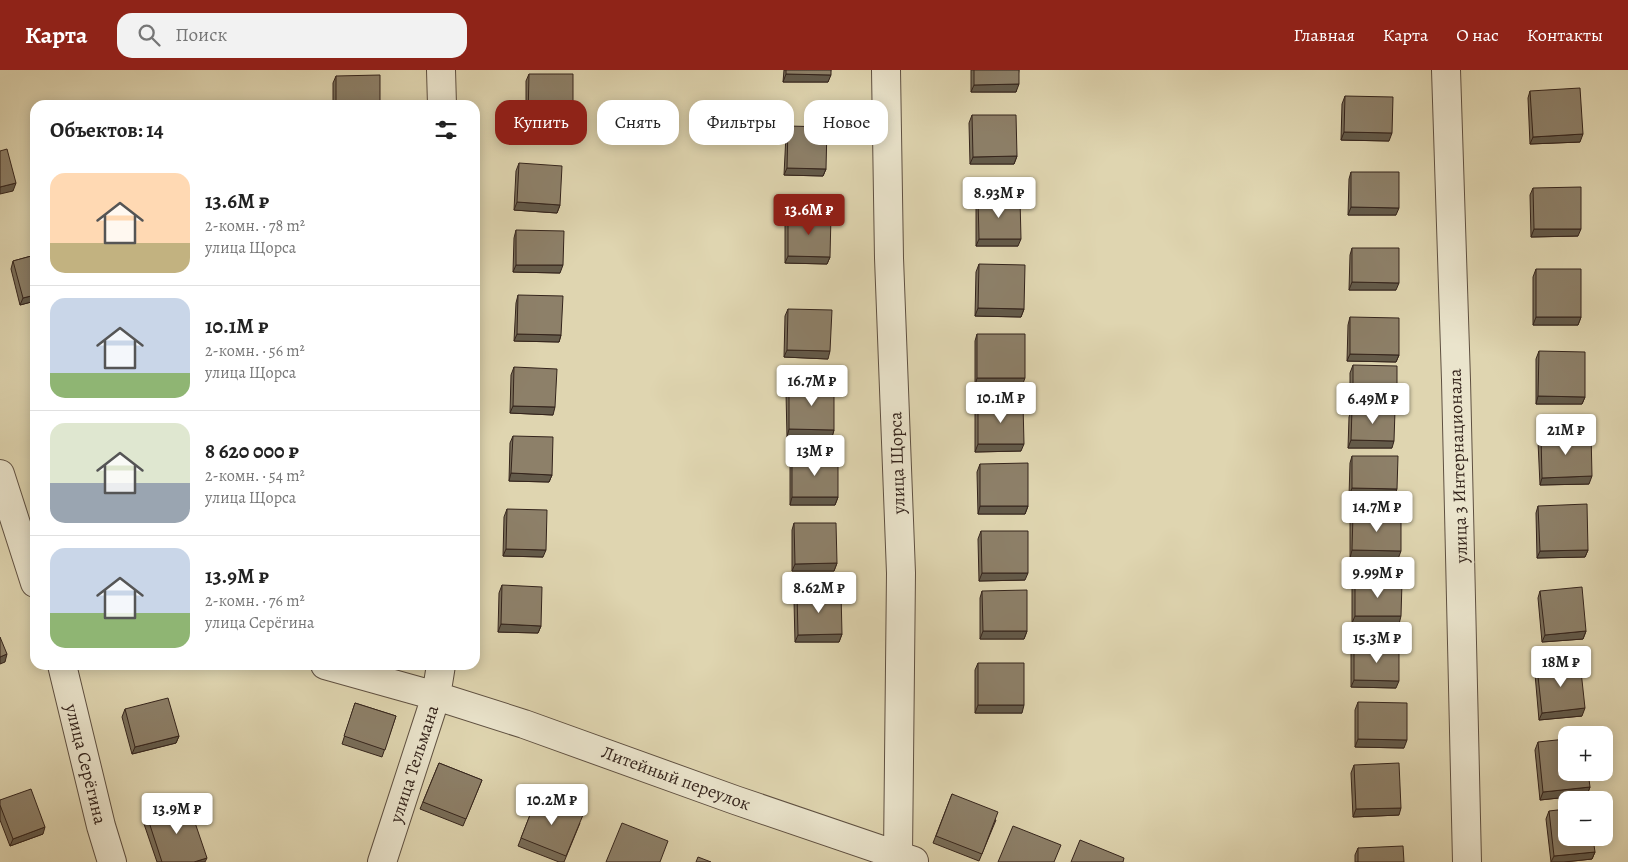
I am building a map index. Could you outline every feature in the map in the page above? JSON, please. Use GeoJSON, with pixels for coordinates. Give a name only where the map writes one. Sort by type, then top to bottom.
{"type":"FeatureCollection","features":[{"type":"Feature","properties":{"kind":"street"},"geometry":{"type":"LineString","coordinates":[[442,70],[442,100]]}},
{"type":"Feature","properties":{"kind":"street","name":"улица Щорса"},"geometry":{"type":"LineString","coordinates":[[886,70],[889,258],[900,572],[907,859]]}},
{"type":"Feature","properties":{"kind":"street","name":"улица 3 Интернационала"},"geometry":{"type":"LineString","coordinates":[[1446,70],[1468,862]]}},
{"type":"Feature","properties":{"kind":"street"},"geometry":{"type":"LineString","coordinates":[[0,474],[30,567]]}},
{"type":"Feature","properties":{"kind":"street","name":"улица Серёгина"},"geometry":{"type":"LineString","coordinates":[[63,670],[101,826],[112,862]]}},
{"type":"Feature","properties":{"kind":"street","name":"Литейный переулок"},"geometry":{"type":"LineString","coordinates":[[343,670],[436,696],[524,724],[907,859]]}},
{"type":"Feature","properties":{"kind":"street","name":"улица Тельмана"},"geometry":{"type":"LineString","coordinates":[[382,862],[436,696],[440,670]]}},
{"type":"Feature","properties":{"kind":"building"},"geometry":{"type":"Polygon","coordinates":[[[786,70],[831,70],[831,75],[786,74],[786,70]]]}},
{"type":"Feature","properties":{"kind":"building"},"geometry":{"type":"Polygon","coordinates":[[[974,70],[1019,70],[1019,84],[974,85],[974,70]]]}},
{"type":"Feature","properties":{"kind":"building"},"geometry":{"type":"Polygon","coordinates":[[[529,74],[573,74],[573,100],[528,100],[529,74]]]}},
{"type":"Feature","properties":{"kind":"building"},"geometry":{"type":"Polygon","coordinates":[[[380,75],[380,100],[336,100],[336,76],[380,75]]]}},
{"type":"Feature","properties":{"kind":"building"},"geometry":{"type":"Polygon","coordinates":[[[1580,88],[1583,134],[1533,137],[1530,91],[1580,88]]]}},
{"type":"Feature","properties":{"kind":"building"},"geometry":{"type":"Polygon","coordinates":[[[1345,96],[1393,97],[1392,133],[1344,132],[1345,96]]]}},
{"type":"Feature","properties":{"kind":"building"},"geometry":{"type":"Polygon","coordinates":[[[972,115],[1016,115],[1017,156],[973,157],[972,115]]]}},
{"type":"Feature","properties":{"kind":"building"},"geometry":{"type":"Polygon","coordinates":[[[794,126],[804,126],[804,145],[827,145],[826,169],[787,168],[788,145],[794,145],[794,126]]]}},
{"type":"Feature","properties":{"kind":"building"},"geometry":{"type":"Polygon","coordinates":[[[7,149],[16,183],[0,187],[0,151],[7,149]]]}},
{"type":"Feature","properties":{"kind":"building"},"geometry":{"type":"Polygon","coordinates":[[[519,163],[562,166],[560,205],[517,202],[519,163]]]}},
{"type":"Feature","properties":{"kind":"building"},"geometry":{"type":"Polygon","coordinates":[[[1351,172],[1399,172],[1399,208],[1351,207],[1351,172]]]}},
{"type":"Feature","properties":{"kind":"building"},"geometry":{"type":"Polygon","coordinates":[[[1581,187],[1581,229],[1534,229],[1533,188],[1581,187]]]}},
{"type":"Feature","properties":{"kind":"building"},"geometry":{"type":"Polygon","coordinates":[[[978,199],[1020,199],[1021,239],[979,239],[978,199]]]}},
{"type":"Feature","properties":{"kind":"building"},"geometry":{"type":"Polygon","coordinates":[[[788,215],[831,215],[830,257],[788,256],[788,215]]]}},
{"type":"Feature","properties":{"kind":"building"},"geometry":{"type":"Polygon","coordinates":[[[516,230],[564,231],[563,265],[516,265],[516,230]]]}},
{"type":"Feature","properties":{"kind":"building"},"geometry":{"type":"Polygon","coordinates":[[[1352,248],[1399,248],[1399,283],[1352,282],[1352,248]]]}},
{"type":"Feature","properties":{"kind":"building"},"geometry":{"type":"Polygon","coordinates":[[[30,256],[30,296],[23,298],[13,261],[30,256]]]}},
{"type":"Feature","properties":{"kind":"building"},"geometry":{"type":"Polygon","coordinates":[[[979,264],[1025,265],[1024,309],[978,308],[979,264]]]}},
{"type":"Feature","properties":{"kind":"building"},"geometry":{"type":"Polygon","coordinates":[[[1536,269],[1581,269],[1581,317],[1536,317],[1536,269]]]}},
{"type":"Feature","properties":{"kind":"building"},"geometry":{"type":"Polygon","coordinates":[[[518,295],[563,296],[561,335],[517,334],[518,295]]]}},
{"type":"Feature","properties":{"kind":"building"},"geometry":{"type":"Polygon","coordinates":[[[788,309],[832,310],[830,351],[787,350],[788,309]]]}},
{"type":"Feature","properties":{"kind":"building"},"geometry":{"type":"Polygon","coordinates":[[[1350,317],[1399,318],[1399,355],[1350,354],[1350,317]]]}},
{"type":"Feature","properties":{"kind":"building"},"geometry":{"type":"Polygon","coordinates":[[[977,334],[1025,334],[1025,378],[977,378],[977,334]]]}},
{"type":"Feature","properties":{"kind":"building"},"geometry":{"type":"Polygon","coordinates":[[[1539,351],[1585,352],[1585,397],[1538,396],[1539,351]]]}},
{"type":"Feature","properties":{"kind":"building"},"geometry":{"type":"Polygon","coordinates":[[[1353,365],[1397,366],[1397,398],[1353,397],[1353,365]]]}},
{"type":"Feature","properties":{"kind":"building"},"geometry":{"type":"Polygon","coordinates":[[[514,367],[557,369],[555,407],[513,406],[514,367]]]}},
{"type":"Feature","properties":{"kind":"building"},"geometry":{"type":"Polygon","coordinates":[[[789,385],[834,385],[834,430],[789,429],[789,385]]]}},
{"type":"Feature","properties":{"kind":"building"},"geometry":{"type":"Polygon","coordinates":[[[978,404],[1023,404],[1024,444],[978,444],[978,404]]]}},
{"type":"Feature","properties":{"kind":"building"},"geometry":{"type":"Polygon","coordinates":[[[1352,409],[1395,410],[1394,441],[1351,440],[1352,409]]]}},
{"type":"Feature","properties":{"kind":"building"},"geometry":{"type":"Polygon","coordinates":[[[1591,433],[1592,476],[1542,478],[1541,435],[1591,433]]]}},
{"type":"Feature","properties":{"kind":"building"},"geometry":{"type":"Polygon","coordinates":[[[513,436],[553,437],[552,475],[511,473],[513,436]]]}},
{"type":"Feature","properties":{"kind":"building"},"geometry":{"type":"Polygon","coordinates":[[[792,456],[838,456],[838,497],[792,497],[792,456]]]}},
{"type":"Feature","properties":{"kind":"building"},"geometry":{"type":"Polygon","coordinates":[[[1352,456],[1398,456],[1397,489],[1352,488],[1352,456]]]}},
{"type":"Feature","properties":{"kind":"building"},"geometry":{"type":"Polygon","coordinates":[[[1028,463],[1028,506],[980,506],[980,464],[1028,463]]]}},
{"type":"Feature","properties":{"kind":"building"},"geometry":{"type":"Polygon","coordinates":[[[1587,504],[1588,550],[1540,551],[1538,506],[1587,504]]]}},
{"type":"Feature","properties":{"kind":"building"},"geometry":{"type":"Polygon","coordinates":[[[507,509],[547,510],[546,550],[506,549],[507,509]]]}},
{"type":"Feature","properties":{"kind":"building"},"geometry":{"type":"Polygon","coordinates":[[[1353,514],[1401,515],[1401,551],[1352,550],[1353,514]]]}},
{"type":"Feature","properties":{"kind":"building"},"geometry":{"type":"Polygon","coordinates":[[[794,523],[836,523],[837,563],[795,564],[794,523]]]}},
{"type":"Feature","properties":{"kind":"building"},"geometry":{"type":"Polygon","coordinates":[[[981,531],[1028,531],[1028,573],[982,573],[981,531]]]}},
{"type":"Feature","properties":{"kind":"building"},"geometry":{"type":"Polygon","coordinates":[[[1355,581],[1402,582],[1401,616],[1355,616],[1355,581]]]}},
{"type":"Feature","properties":{"kind":"building"},"geometry":{"type":"Polygon","coordinates":[[[502,585],[542,587],[541,626],[501,624],[502,585]]]}},
{"type":"Feature","properties":{"kind":"building"},"geometry":{"type":"Polygon","coordinates":[[[1582,587],[1586,631],[1545,635],[1540,591],[1582,587]]]}},
{"type":"Feature","properties":{"kind":"building"},"geometry":{"type":"Polygon","coordinates":[[[1027,590],[1027,631],[983,631],[982,591],[1027,590]]]}},
{"type":"Feature","properties":{"kind":"building"},"geometry":{"type":"Polygon","coordinates":[[[797,593],[841,593],[842,634],[798,635],[797,593]]]}},
{"type":"Feature","properties":{"kind":"building"},"geometry":{"type":"Polygon","coordinates":[[[0,637],[7,654],[0,657],[0,637]]]}},
{"type":"Feature","properties":{"kind":"building"},"geometry":{"type":"Polygon","coordinates":[[[1354,647],[1399,647],[1399,681],[1354,680],[1354,647]]]}},
{"type":"Feature","properties":{"kind":"building"},"geometry":{"type":"Polygon","coordinates":[[[1580,662],[1585,708],[1542,713],[1537,667],[1580,662]]]}},
{"type":"Feature","properties":{"kind":"building"},"geometry":{"type":"Polygon","coordinates":[[[978,663],[1024,663],[1024,705],[978,705],[978,663]]]}},
{"type":"Feature","properties":{"kind":"building"},"geometry":{"type":"Polygon","coordinates":[[[168,698],[179,736],[135,747],[125,709],[168,698]]]}},
{"type":"Feature","properties":{"kind":"building"},"geometry":{"type":"Polygon","coordinates":[[[1358,702],[1407,703],[1407,740],[1358,739],[1358,702]]]}},
{"type":"Feature","properties":{"kind":"building"},"geometry":{"type":"Polygon","coordinates":[[[355,703],[396,716],[385,750],[344,736],[355,703]]]}},
{"type":"Feature","properties":{"kind":"building"},"geometry":{"type":"Polygon","coordinates":[[[1558,740],[1558,781],[1589,781],[1590,787],[1543,792],[1538,742],[1558,740]]]}},
{"type":"Feature","properties":{"kind":"building"},"geometry":{"type":"Polygon","coordinates":[[[439,763],[482,780],[466,819],[423,802],[439,763]]]}},
{"type":"Feature","properties":{"kind":"building"},"geometry":{"type":"Polygon","coordinates":[[[1399,763],[1401,808],[1356,809],[1354,765],[1399,763]]]}},
{"type":"Feature","properties":{"kind":"building"},"geometry":{"type":"Polygon","coordinates":[[[31,789],[45,827],[13,839],[0,805],[0,800],[31,789]]]}},
{"type":"Feature","properties":{"kind":"building"},"geometry":{"type":"Polygon","coordinates":[[[952,794],[998,812],[982,854],[936,836],[952,794]]]}},
{"type":"Feature","properties":{"kind":"building"},"geometry":{"type":"Polygon","coordinates":[[[537,797],[583,815],[566,856],[521,838],[537,797]]]}},
{"type":"Feature","properties":{"kind":"building"},"geometry":{"type":"Polygon","coordinates":[[[188,802],[207,858],[194,862],[162,862],[147,816],[188,802]]]}},
{"type":"Feature","properties":{"kind":"building"},"geometry":{"type":"Polygon","coordinates":[[[1558,810],[1558,846],[1594,846],[1595,852],[1554,856],[1549,811],[1558,810]]]}},
{"type":"Feature","properties":{"kind":"building"},"geometry":{"type":"Polygon","coordinates":[[[622,823],[668,841],[660,862],[606,862],[622,823]]]}},
{"type":"Feature","properties":{"kind":"building"},"geometry":{"type":"Polygon","coordinates":[[[1013,826],[1061,845],[1054,862],[998,862],[1013,826]]]}},
{"type":"Feature","properties":{"kind":"building"},"geometry":{"type":"Polygon","coordinates":[[[1080,840],[1124,858],[1123,862],[1071,862],[1080,840]]]}},
{"type":"Feature","properties":{"kind":"building"},"geometry":{"type":"Polygon","coordinates":[[[1403,846],[1404,862],[1358,862],[1358,848],[1403,846]]]}},
{"type":"Feature","properties":{"kind":"building"},"geometry":{"type":"Polygon","coordinates":[[[698,857],[711,862],[696,862],[698,857]]]}}]}
